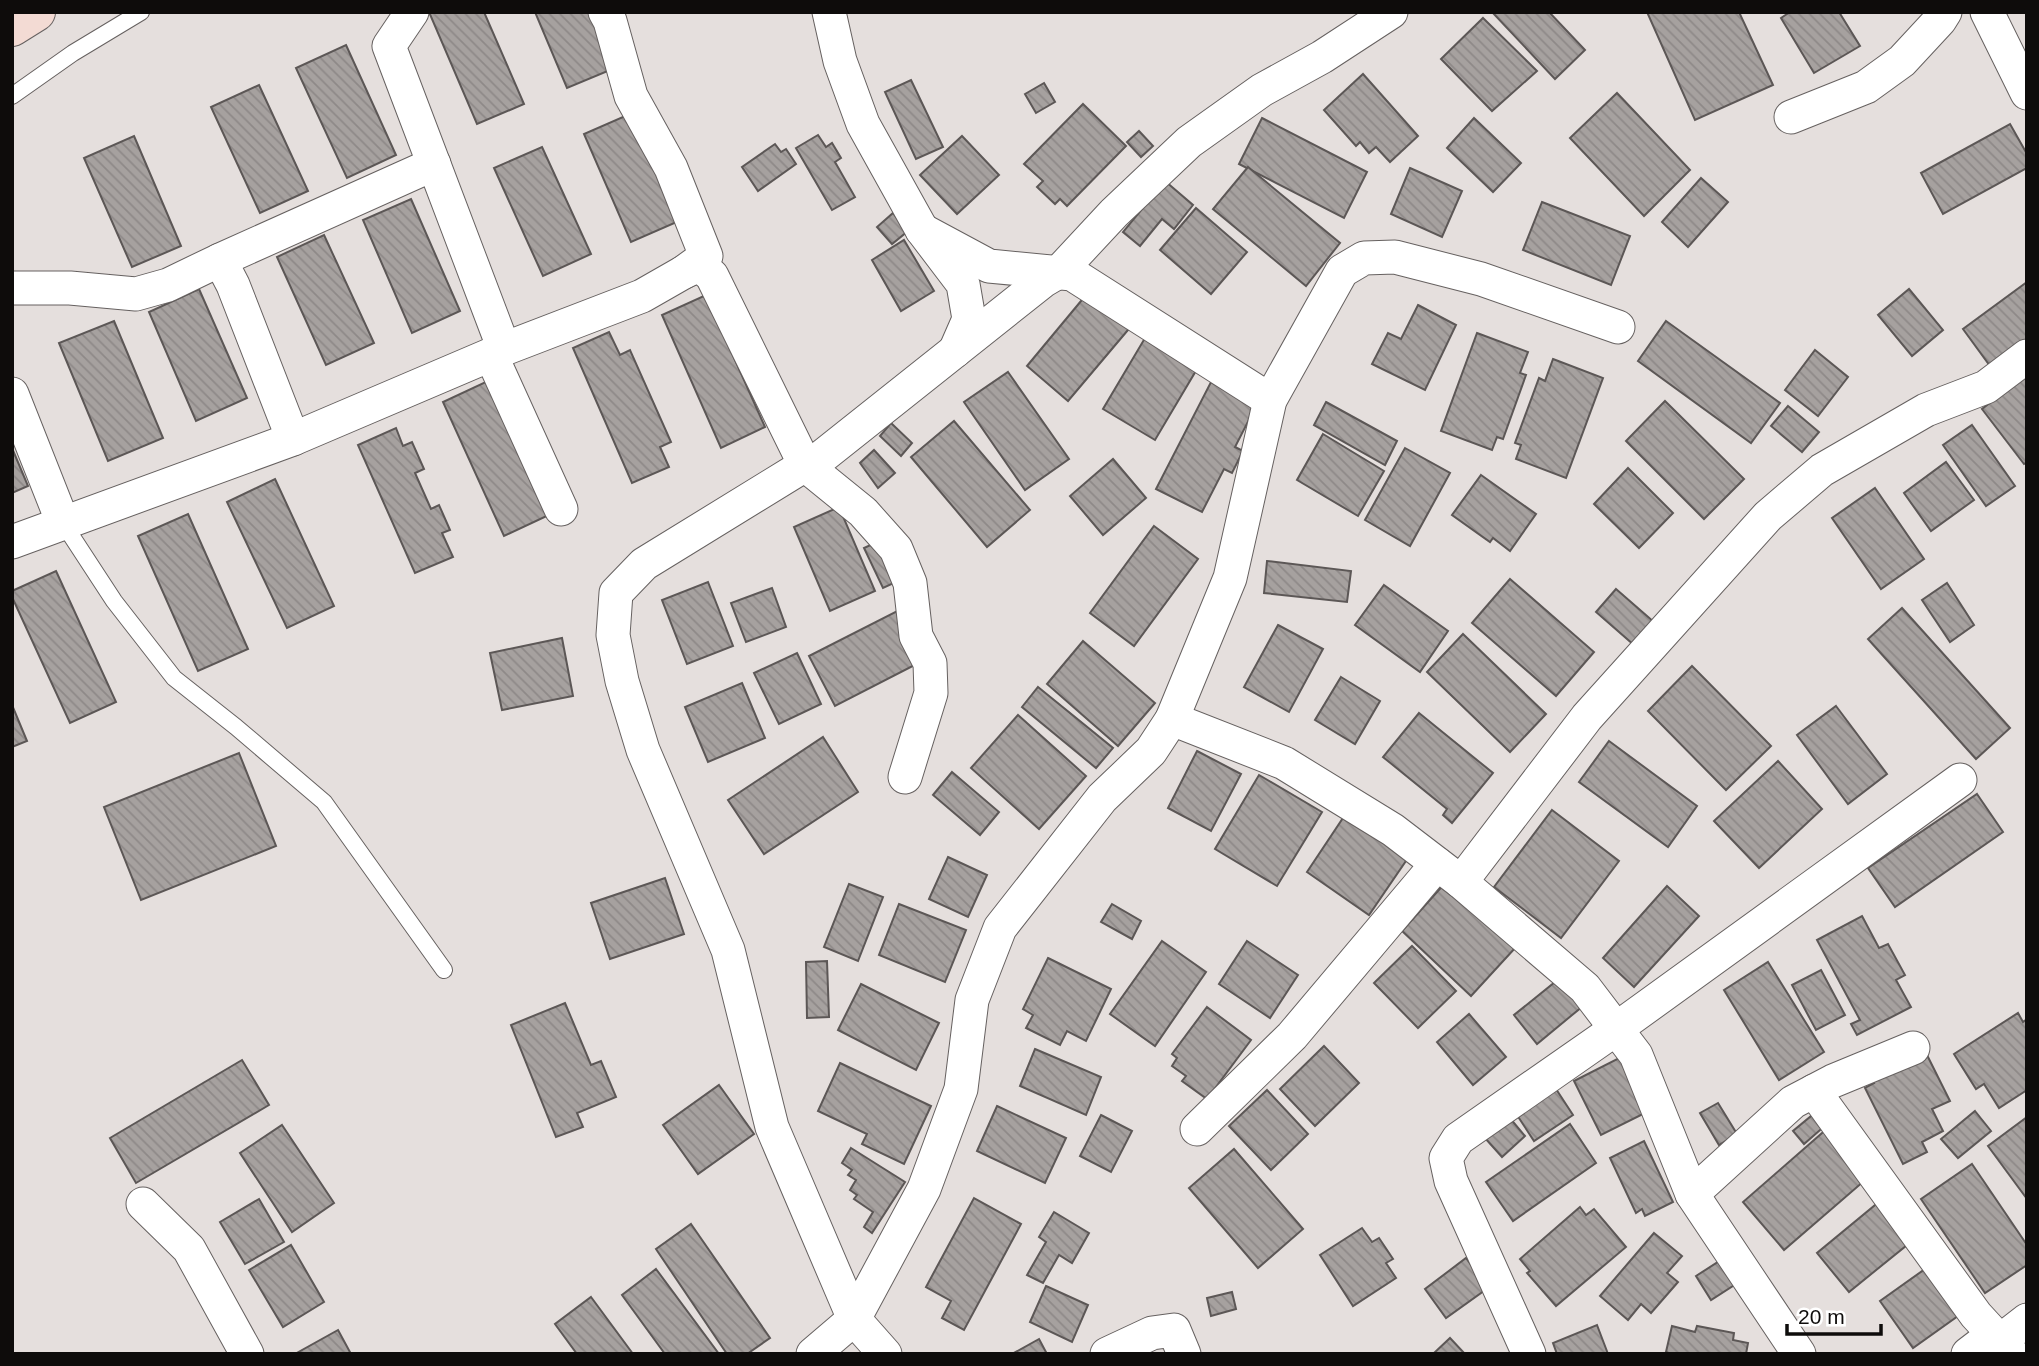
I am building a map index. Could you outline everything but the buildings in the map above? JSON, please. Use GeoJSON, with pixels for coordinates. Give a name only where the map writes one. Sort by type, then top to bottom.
{"type":"FeatureCollection","features":[{"type":"Feature","properties":{"kind":"main road"},"geometry":{"type":"LineString","coordinates":[[12,27],[36,12]]}},
{"type":"Feature","properties":{"kind":"street"},"geometry":{"type":"LineString","coordinates":[[412,12],[389,46],[434,164],[498,352],[561,509]]}},
{"type":"Feature","properties":{"kind":"street"},"geometry":{"type":"LineString","coordinates":[[606,12],[631,96],[671,168],[706,256],[684,272]]}},
{"type":"Feature","properties":{"kind":"street"},"geometry":{"type":"LineString","coordinates":[[829,12],[841,61],[863,124],[922,230],[963,284],[969,318],[955,351]]}},
{"type":"Feature","properties":{"kind":"street"},"geometry":{"type":"LineString","coordinates":[[885,1354],[854,1319],[772,1127],[728,950],[643,750],[622,681],[613,635],[616,593],[644,564],[805,465],[814,463],[1059,271],[1114,213],[1189,142],[1262,90],[1322,57],[1391,12]]}},
{"type":"Feature","properties":{"kind":"street"},"geometry":{"type":"LineString","coordinates":[[1791,117],[1866,87],[1902,61],[1945,12]]}},
{"type":"Feature","properties":{"kind":"street"},"geometry":{"type":"LineString","coordinates":[[1987,12],[2027,93]]}},
{"type":"Feature","properties":{"kind":"street"},"geometry":{"type":"LineString","coordinates":[[12,288],[70,288],[136,294],[168,285],[434,164]]}},
{"type":"Feature","properties":{"kind":"street"},"geometry":{"type":"LineString","coordinates":[[922,230],[989,266],[1072,274],[1270,400]]}},
{"type":"Feature","properties":{"kind":"street"},"geometry":{"type":"LineString","coordinates":[[813,1354],[854,1319],[923,1189],[961,1089],[972,1000],[1000,928],[1102,798],[1151,751],[1172,719],[1230,578],[1270,400],[1342,271],[1363,258],[1395,257],[1481,279],[1618,327]]}},
{"type":"Feature","properties":{"kind":"street"},"geometry":{"type":"LineString","coordinates":[[220,260],[233,285],[293,439]]}},
{"type":"Feature","properties":{"kind":"street"},"geometry":{"type":"LineString","coordinates":[[12,542],[293,439],[498,352],[642,296],[699,265],[712,276],[805,465],[863,512],[896,549],[910,583],[916,636],[930,663],[931,693],[905,777]]}},
{"type":"Feature","properties":{"kind":"street"},"geometry":{"type":"LineString","coordinates":[[1197,1129],[1292,1036],[1449,873],[1768,516],[1822,470],[1926,410],[1986,387],[2027,356]]}},
{"type":"Feature","properties":{"kind":"street"},"geometry":{"type":"LineString","coordinates":[[12,394],[63,523]]}},
{"type":"Feature","properties":{"kind":"street"},"geometry":{"type":"LineString","coordinates":[[1172,719],[1284,763],[1393,830],[1449,873],[1585,988],[1636,1055],[1692,1194],[1799,1354]]}},
{"type":"Feature","properties":{"kind":"street"},"geometry":{"type":"LineString","coordinates":[[1530,1354],[1451,1181],[1446,1157],[1458,1139],[1959,780]]}},
{"type":"Feature","properties":{"kind":"street"},"geometry":{"type":"LineString","coordinates":[[1692,1194],[1793,1102],[1913,1048]]}},
{"type":"Feature","properties":{"kind":"street"},"geometry":{"type":"LineString","coordinates":[[1814,1091],[1976,1315],[2006,1348]]}},
{"type":"Feature","properties":{"kind":"street"},"geometry":{"type":"LineString","coordinates":[[143,1203],[189,1250],[247,1354]]}},
{"type":"Feature","properties":{"kind":"street"},"geometry":{"type":"LineString","coordinates":[[2006,1348],[2027,1320]]}},
{"type":"Feature","properties":{"kind":"street"},"geometry":{"type":"LineString","coordinates":[[1107,1354],[1152,1333],[1174,1330],[1184,1354]]}},
{"type":"Feature","properties":{"kind":"street"},"geometry":{"type":"LineString","coordinates":[[1968,1354],[1985,1341],[2006,1348]]}},
{"type":"Feature","properties":{"kind":"lane"},"geometry":{"type":"LineString","coordinates":[[12,96],[73,53],[141,12]]}},
{"type":"Feature","properties":{"kind":"lane"},"geometry":{"type":"LineString","coordinates":[[63,523],[114,601],[174,678],[324,802],[444,970]]}}]}
